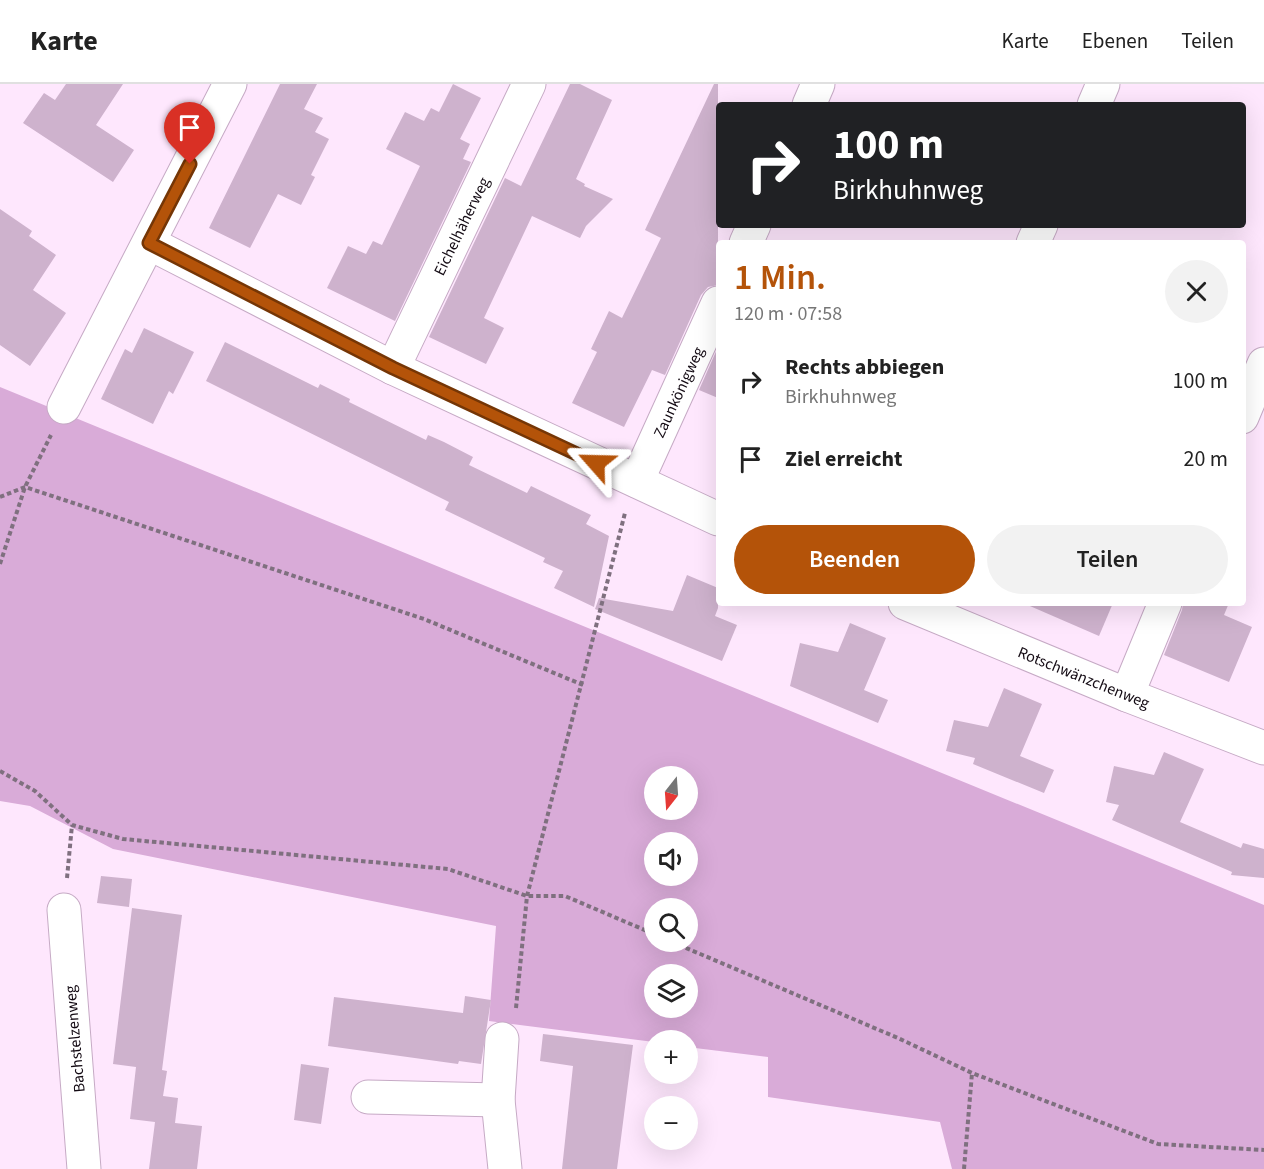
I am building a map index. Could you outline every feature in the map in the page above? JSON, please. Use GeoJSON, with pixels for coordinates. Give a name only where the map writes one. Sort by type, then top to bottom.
{"type":"FeatureCollection","features":[{"type":"Feature","properties":{"kind":"street"},"geometry":{"type":"LineString","coordinates":[[64,407],[230,84]]}},
{"type":"Feature","properties":{"kind":"street","name":"Eichelhäherweg"},"geometry":{"type":"LineString","coordinates":[[393,368],[529,84]]}},
{"type":"Feature","properties":{"kind":"street"},"geometry":{"type":"LineString","coordinates":[[810,102],[818,84]]}},
{"type":"Feature","properties":{"kind":"street"},"geometry":{"type":"LineString","coordinates":[[1095,102],[1103,84]]}},
{"type":"Feature","properties":{"kind":"street"},"geometry":{"type":"LineString","coordinates":[[149,243],[393,368],[716,518]]}},
{"type":"Feature","properties":{"kind":"street","name":"Zaunkönigweg"},"geometry":{"type":"LineString","coordinates":[[637,482],[716,307]]}},
{"type":"Feature","properties":{"kind":"street"},"geometry":{"type":"LineString","coordinates":[[1246,407],[1264,364]]}},
{"type":"Feature","properties":{"kind":"street","name":"Rotschwänzchenweg"},"geometry":{"type":"LineString","coordinates":[[912,606],[1127,695],[1264,748]]}},
{"type":"Feature","properties":{"kind":"street"},"geometry":{"type":"LineString","coordinates":[[1127,695],[1164,606]]}},
{"type":"Feature","properties":{"kind":"street","name":"Bachstelzenweg"},"geometry":{"type":"LineString","coordinates":[[64,910],[84,1169]]}},
{"type":"Feature","properties":{"kind":"street"},"geometry":{"type":"LineString","coordinates":[[502,1039],[498,1100],[505,1169]]}},
{"type":"Feature","properties":{"kind":"street"},"geometry":{"type":"LineString","coordinates":[[368,1097],[498,1100]]}},
{"type":"Feature","properties":{"kind":"path"},"geometry":{"type":"LineString","coordinates":[[0,564],[25,487],[64,407]]}},
{"type":"Feature","properties":{"kind":"path"},"geometry":{"type":"LineString","coordinates":[[502,1039],[514,1030],[527,896],[583,685],[627,504],[637,482]]}},
{"type":"Feature","properties":{"kind":"path"},"geometry":{"type":"LineString","coordinates":[[0,497],[25,487],[424,619],[583,685]]}},
{"type":"Feature","properties":{"kind":"path"},"geometry":{"type":"LineString","coordinates":[[0,771],[34,791],[72,825],[123,839],[448,869],[527,896],[565,896],[644,930]]}},
{"type":"Feature","properties":{"kind":"path"},"geometry":{"type":"LineString","coordinates":[[64,910],[72,825]]}},
{"type":"Feature","properties":{"kind":"path"},"geometry":{"type":"LineString","coordinates":[[696,952],[898,1038],[972,1073],[1158,1144],[1264,1150]]}},
{"type":"Feature","properties":{"kind":"path"},"geometry":{"type":"LineString","coordinates":[[964,1169],[972,1073]]}},
{"type":"Feature","properties":{"kind":"shaded area"},"geometry":{"type":"Polygon","coordinates":[[[0,387],[1264,905],[1264,1169],[952,1169],[940,1122],[768,1097],[768,1057],[698,1048],[698,1030],[644,1030],[644,1041],[489,1021],[496,926],[113,849],[30,806],[0,801],[0,387]]]}},
{"type":"Feature","properties":{"kind":"building"},"geometry":{"type":"Polygon","coordinates":[[[66,84],[123,84],[96,125],[134,150],[113,182],[23,123],[44,93],[55,100],[66,84]]]}},
{"type":"Feature","properties":{"kind":"building"},"geometry":{"type":"Polygon","coordinates":[[[280,84],[317,84],[304,109],[323,118],[315,132],[329,139],[311,175],[315,177],[301,205],[278,194],[250,248],[209,228],[280,84]]]}},
{"type":"Feature","properties":{"kind":"building"},"geometry":{"type":"Polygon","coordinates":[[[453,84],[481,98],[460,139],[470,144],[463,159],[471,162],[395,321],[327,288],[348,246],[366,254],[373,241],[382,245],[420,166],[386,149],[405,112],[424,121],[431,108],[439,112],[453,84]]]}},
{"type":"Feature","properties":{"kind":"building"},"geometry":{"type":"Polygon","coordinates":[[[570,84],[580,84],[612,100],[576,179],[585,184],[584,186],[613,199],[586,226],[580,238],[532,216],[484,318],[504,328],[486,364],[429,337],[505,178],[521,186],[570,84]]]}},
{"type":"Feature","properties":{"kind":"building"},"geometry":{"type":"Polygon","coordinates":[[[714,84],[718,84],[718,102],[716,102],[716,228],[718,228],[718,240],[716,240],[716,285],[708,287],[701,295],[665,375],[652,370],[624,427],[572,403],[597,352],[591,349],[609,311],[622,318],[661,238],[645,230],[714,84]]]}},
{"type":"Feature","properties":{"kind":"building"},"geometry":{"type":"Polygon","coordinates":[[[0,209],[32,231],[29,236],[56,255],[33,290],[66,313],[30,366],[0,345],[0,209]]]}},
{"type":"Feature","properties":{"kind":"building"},"geometry":{"type":"Polygon","coordinates":[[[144,328],[194,352],[173,394],[169,391],[153,424],[101,399],[125,349],[132,353],[144,328]]]}},
{"type":"Feature","properties":{"kind":"building"},"geometry":{"type":"Polygon","coordinates":[[[225,342],[318,388],[320,384],[350,399],[349,402],[426,440],[428,435],[444,442],[473,457],[469,465],[527,493],[531,486],[591,515],[586,524],[609,536],[594,607],[554,588],[563,571],[543,562],[545,558],[445,510],[449,502],[206,381],[225,342]]]}},
{"type":"Feature","properties":{"kind":"building"},"geometry":{"type":"Polygon","coordinates":[[[716,352],[716,397],[699,390],[716,352]]]}},
{"type":"Feature","properties":{"kind":"building"},"geometry":{"type":"Polygon","coordinates":[[[687,575],[716,587],[718,608],[715,616],[737,625],[722,661],[595,609],[599,598],[673,611],[687,575]]]}},
{"type":"Feature","properties":{"kind":"building"},"geometry":{"type":"Polygon","coordinates":[[[1030,606],[1112,606],[1099,636],[1030,606]]]}},
{"type":"Feature","properties":{"kind":"building"},"geometry":{"type":"Polygon","coordinates":[[[1183,606],[1228,606],[1224,615],[1252,627],[1229,682],[1164,655],[1183,606]]]}},
{"type":"Feature","properties":{"kind":"building"},"geometry":{"type":"Polygon","coordinates":[[[850,623],[886,638],[864,690],[888,700],[878,723],[790,686],[800,643],[838,652],[850,623]]]}},
{"type":"Feature","properties":{"kind":"building"},"geometry":{"type":"Polygon","coordinates":[[[1004,688],[1042,704],[1020,756],[1054,770],[1044,793],[973,764],[975,758],[946,751],[954,720],[988,727],[1004,688]]]}},
{"type":"Feature","properties":{"kind":"building"},"geometry":{"type":"Polygon","coordinates":[[[1164,752],[1204,769],[1180,822],[1241,848],[1243,843],[1264,849],[1264,878],[1231,875],[1232,872],[1112,820],[1119,805],[1106,802],[1114,766],[1154,775],[1164,752]]]}},
{"type":"Feature","properties":{"kind":"building"},"geometry":{"type":"Polygon","coordinates":[[[101,876],[132,879],[129,907],[97,903],[101,876]]]}},
{"type":"Feature","properties":{"kind":"building"},"geometry":{"type":"Polygon","coordinates":[[[132,908],[182,915],[162,1070],[167,1071],[163,1096],[178,1098],[175,1123],[202,1126],[197,1169],[149,1169],[155,1122],[130,1119],[136,1067],[113,1064],[132,908]]]}},
{"type":"Feature","properties":{"kind":"building"},"geometry":{"type":"Polygon","coordinates":[[[465,996],[491,1000],[481,1064],[459,1061],[458,1064],[328,1046],[334,997],[463,1013],[465,996]]]}},
{"type":"Feature","properties":{"kind":"building"},"geometry":{"type":"Polygon","coordinates":[[[543,1034],[633,1045],[617,1169],[562,1169],[573,1066],[540,1061],[543,1034]]]}},
{"type":"Feature","properties":{"kind":"building"},"geometry":{"type":"Polygon","coordinates":[[[301,1064],[329,1068],[321,1124],[294,1120],[301,1064]]]}},
{"type":"Feature","properties":{"kind":"route"},"geometry":{"type":"LineString","coordinates":[[190,164],[149,243],[393,368],[596,463]]}}]}
